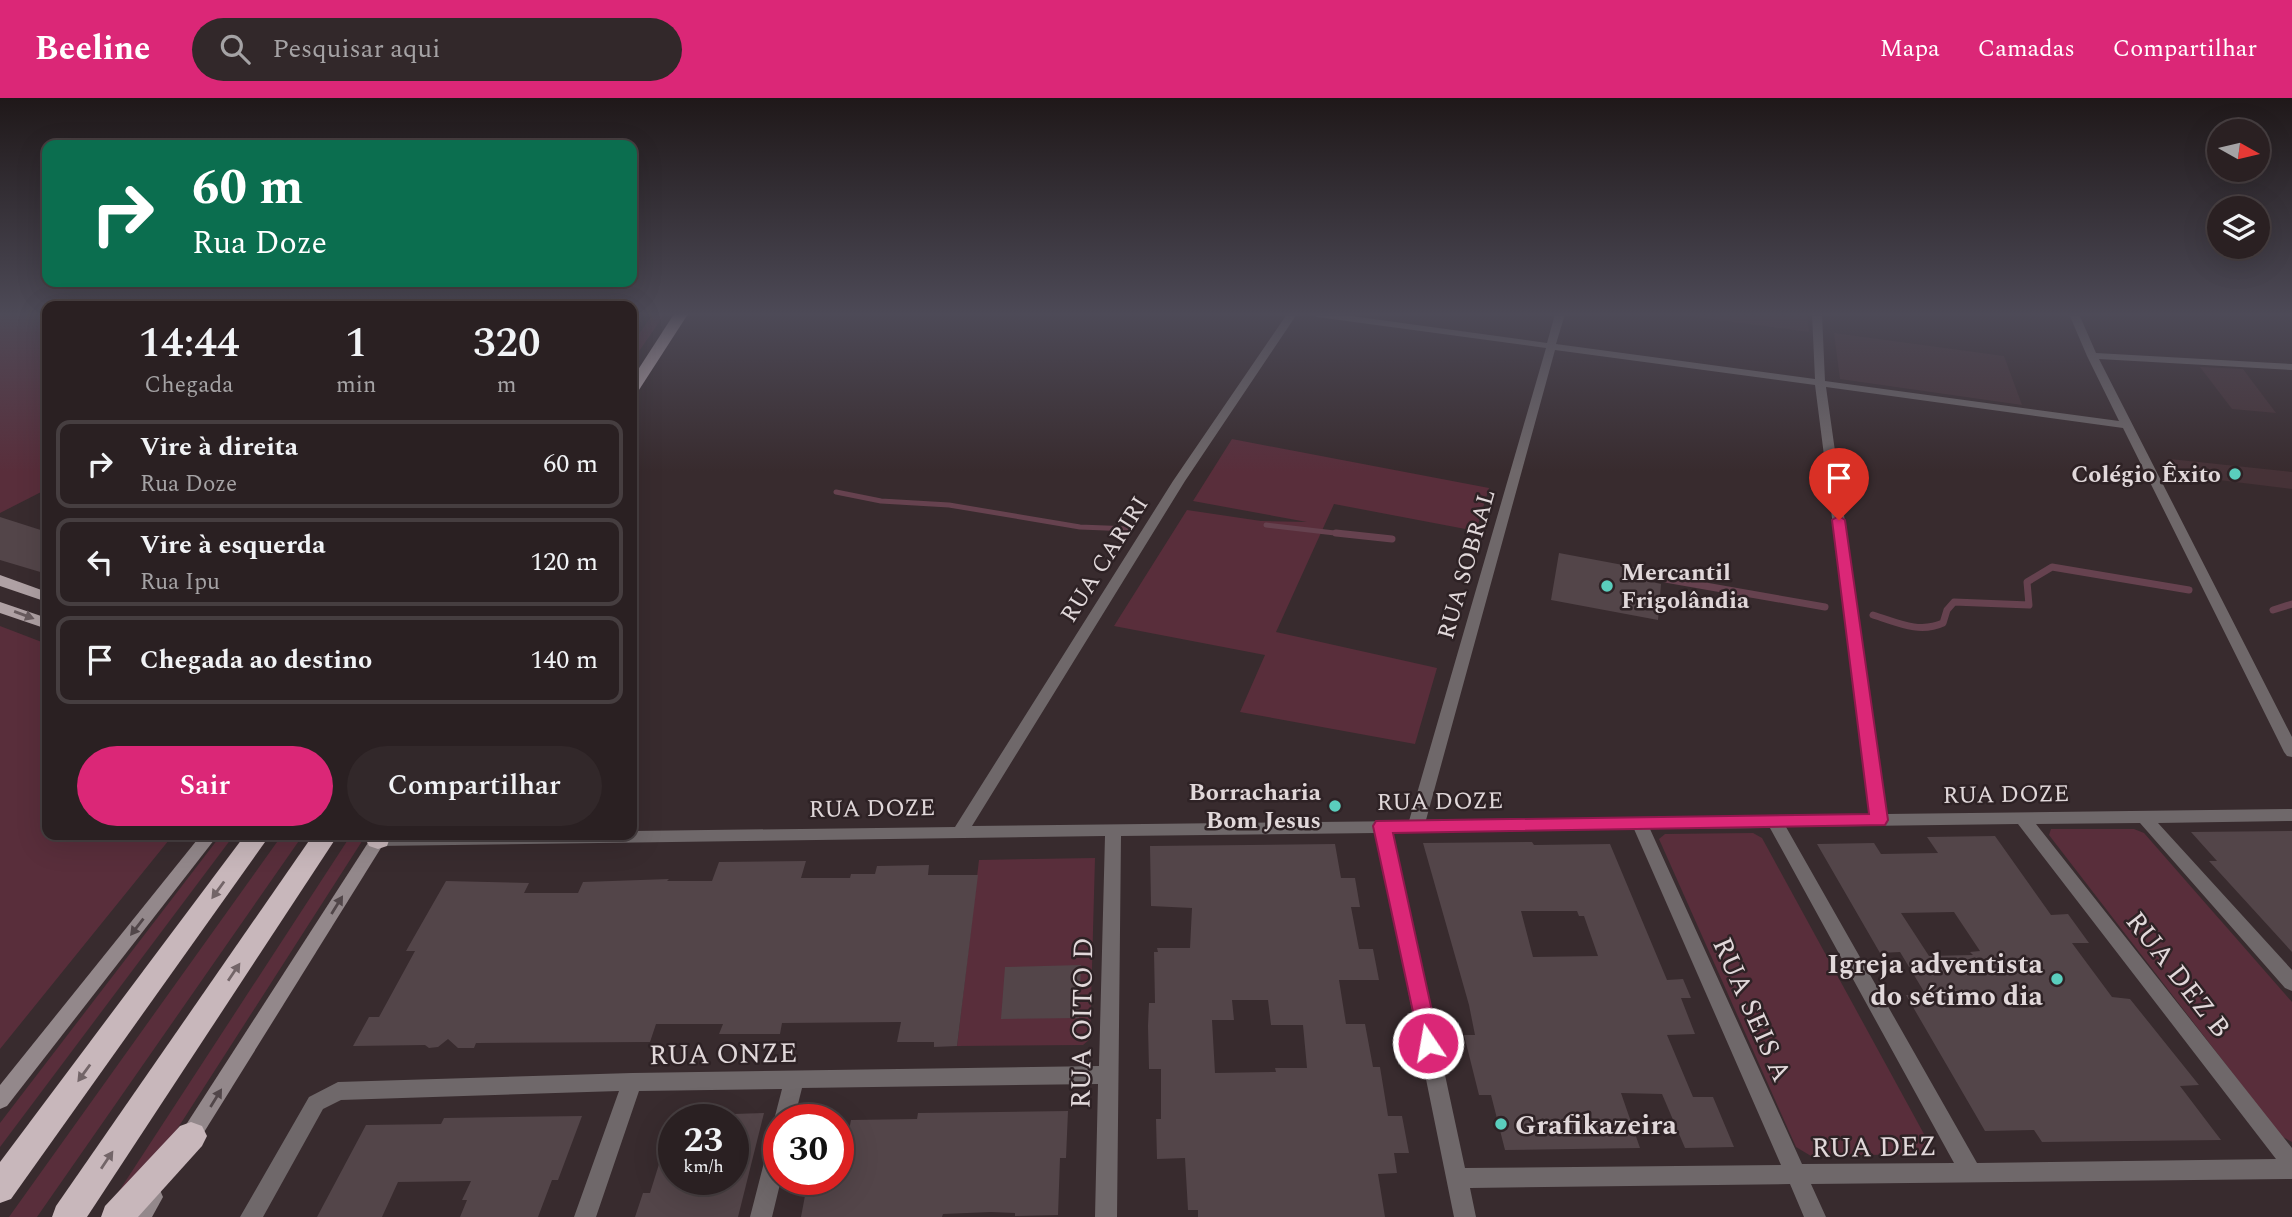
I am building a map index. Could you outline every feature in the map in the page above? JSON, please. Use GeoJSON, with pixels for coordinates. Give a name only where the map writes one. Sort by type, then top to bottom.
{"type":"FeatureCollection","features":[{"type":"Feature","properties":{"kind":"highway"},"geometry":{"type":"LineString","coordinates":[[637,382],[647,366]]}},
{"type":"Feature","properties":{"kind":"highway"},"geometry":{"type":"LineString","coordinates":[[0,1188],[254,840]]}},
{"type":"Feature","properties":{"kind":"highway"},"geometry":{"type":"LineString","coordinates":[[68,1217],[323,840]]}},
{"type":"Feature","properties":{"kind":"highway"},"geometry":{"type":"LineString","coordinates":[[117,1217],[191,1136]]}},
{"type":"Feature","properties":{"kind":"main road"},"geometry":{"type":"LineString","coordinates":[[4,586],[42,596]]}},
{"type":"Feature","properties":{"kind":"main road"},"geometry":{"type":"LineString","coordinates":[[0,607],[42,622]]}},
{"type":"Feature","properties":{"kind":"main road"},"geometry":{"type":"LineString","coordinates":[[0,1100],[205,840]]}},
{"type":"Feature","properties":{"kind":"main road"},"geometry":{"type":"LineString","coordinates":[[140,1217],[377,840]]}},
{"type":"Feature","properties":{"kind":"street","name":"RUA CARIRI"},"geometry":{"type":"LineString","coordinates":[[961,831],[1179,481],[1257,366]]}},
{"type":"Feature","properties":{"kind":"street","name":"RUA SOBRAL"},"geometry":{"type":"LineString","coordinates":[[1416,826],[1547,366]]}},
{"type":"Feature","properties":{"kind":"street"},"geometry":{"type":"LineString","coordinates":[[1692,366],[2126,425]]}},
{"type":"Feature","properties":{"kind":"street"},"geometry":{"type":"LineString","coordinates":[[1819,366],[1879,820]]}},
{"type":"Feature","properties":{"kind":"street"},"geometry":{"type":"LineString","coordinates":[[2097,366],[2292,752]]}},
{"type":"Feature","properties":{"kind":"street","name":"RUA DOZE"},"geometry":{"type":"LineString","coordinates":[[637,834],[2292,815]]}},
{"type":"Feature","properties":{"kind":"street"},"geometry":{"type":"LineString","coordinates":[[2144,817],[2292,983]]}},
{"type":"Feature","properties":{"kind":"street","name":"RUA DEZ B"},"geometry":{"type":"LineString","coordinates":[[2022,818],[2292,1167]]}},
{"type":"Feature","properties":{"kind":"street"},"geometry":{"type":"LineString","coordinates":[[1774,821],[1971,1173]]}},
{"type":"Feature","properties":{"kind":"street","name":"RUA SEIS A"},"geometry":{"type":"LineString","coordinates":[[1639,823],[1815,1217]]}},
{"type":"Feature","properties":{"kind":"street"},"geometry":{"type":"LineString","coordinates":[[1383,826],[1465,1217]]}},
{"type":"Feature","properties":{"kind":"street","name":"RUA OITO D"},"geometry":{"type":"LineString","coordinates":[[1106,1217],[1113,829]]}},
{"type":"Feature","properties":{"kind":"street","name":"RUA ONZE"},"geometry":{"type":"LineString","coordinates":[[251,1217],[316,1103],[338,1091],[632,1082],[1108,1075]]}},
{"type":"Feature","properties":{"kind":"street"},"geometry":{"type":"LineString","coordinates":[[788,1104],[794,1080]]}},
{"type":"Feature","properties":{"kind":"street"},"geometry":{"type":"LineString","coordinates":[[584,1217],[632,1082]]}},
{"type":"Feature","properties":{"kind":"street","name":"RUA DEZ"},"geometry":{"type":"LineString","coordinates":[[1457,1178],[2292,1167]]}},
{"type":"Feature","properties":{"kind":"street"},"geometry":{"type":"LineString","coordinates":[[761,1217],[766,1195]]}},
{"type":"Feature","properties":{"kind":"shaded area"},"geometry":{"type":"Polygon","coordinates":[[[0,366],[42,366],[42,492],[0,513],[0,366]]]}},
{"type":"Feature","properties":{"kind":"shaded area"},"geometry":{"type":"Polygon","coordinates":[[[1838,366],[2008,366],[2022,405],[1840,379],[1838,366]]]}},
{"type":"Feature","properties":{"kind":"shaded area"},"geometry":{"type":"Polygon","coordinates":[[[2200,367],[2243,369],[2276,413],[2232,409],[2200,367]]]}},
{"type":"Feature","properties":{"kind":"shaded area"},"geometry":{"type":"Polygon","coordinates":[[[1232,439],[1489,488],[1476,531],[1334,504],[1276,632],[1437,668],[1415,744],[1240,712],[1265,655],[1114,626],[1187,510],[1261,521],[1307,522],[1193,501],[1232,439]]]}},
{"type":"Feature","properties":{"kind":"shaded area","name":"Colégio Êxito"},"geometry":{"type":"Polygon","coordinates":[[[2170,459],[2292,472],[2292,489],[2178,475],[2170,459]]]}},
{"type":"Feature","properties":{"kind":"shaded area"},"geometry":{"type":"Polygon","coordinates":[[[0,626],[42,642],[42,840],[169,840],[0,1049],[0,626]]]}},
{"type":"Feature","properties":{"kind":"shaded area"},"geometry":{"type":"Polygon","coordinates":[[[2051,829],[2134,829],[2144,833],[2292,1002],[2292,1142],[2281,1136],[2049,835],[2051,829]]]}},
{"type":"Feature","properties":{"kind":"shaded area"},"geometry":{"type":"Polygon","coordinates":[[[1753,833],[1762,838],[1930,1145],[1926,1154],[1811,1156],[1796,1147],[1659,839],[1665,834],[1753,833]]]}},
{"type":"Feature","properties":{"kind":"shaded area"},"geometry":{"type":"Polygon","coordinates":[[[217,840],[230,840],[0,1147],[0,1123],[217,840]]]}},
{"type":"Feature","properties":{"kind":"shaded area"},"geometry":{"type":"Polygon","coordinates":[[[278,840],[300,840],[37,1217],[9,1217],[278,840]]]}},
{"type":"Feature","properties":{"kind":"shaded area"},"geometry":{"type":"Polygon","coordinates":[[[348,840],[363,840],[165,1148],[110,1205],[348,840]]]}},
{"type":"Feature","properties":{"kind":"shaded area"},"geometry":{"type":"Polygon","coordinates":[[[1095,858],[1090,1039],[1083,1045],[957,1046],[979,860],[1095,858]]]}},
{"type":"Feature","properties":{"kind":"building"},"geometry":{"type":"Polygon","coordinates":[[[0,517],[42,530],[42,573],[0,560],[0,517]]]}},
{"type":"Feature","properties":{"kind":"building"},"geometry":{"type":"Polygon","coordinates":[[[1559,553],[1655,571],[1652,582],[1661,584],[1658,620],[1551,600],[1559,553]]]}},
{"type":"Feature","properties":{"kind":"building"},"geometry":{"type":"Polygon","coordinates":[[[2292,831],[2292,952],[2209,861],[2217,861],[2191,832],[2292,831]]]}},
{"type":"Feature","properties":{"kind":"building"},"geometry":{"type":"Polygon","coordinates":[[[1995,836],[2051,915],[2068,914],[2089,943],[2072,943],[2112,997],[2130,999],[2199,1085],[2180,1086],[2221,1140],[2042,1142],[2034,1130],[1985,1131],[1906,995],[1926,995],[1900,952],[1880,953],[1817,844],[1874,843],[1881,854],[1938,853],[1927,837],[1995,836]],[[1954,912],[1901,913],[1929,956],[1973,955],[1970,952],[1980,951],[1954,912]]]}},
{"type":"Feature","properties":{"kind":"building"},"geometry":{"type":"Polygon","coordinates":[[[1423,843],[1610,844],[1667,980],[1683,979],[1691,998],[1681,998],[1695,1034],[1667,1035],[1693,1097],[1713,1097],[1734,1147],[1685,1148],[1662,1094],[1621,1093],[1640,1148],[1505,1150],[1491,1095],[1479,1095],[1464,1035],[1475,1035],[1469,1005],[1423,843]],[[1521,911],[1533,957],[1598,956],[1584,916],[1579,916],[1577,911],[1521,911]]]}},
{"type":"Feature","properties":{"kind":"building"},"geometry":{"type":"Polygon","coordinates":[[[1335,844],[1341,878],[1355,878],[1360,907],[1351,907],[1359,949],[1373,949],[1379,980],[1339,980],[1346,1024],[1365,1024],[1373,1067],[1380,1067],[1388,1116],[1402,1116],[1409,1153],[1394,1153],[1397,1173],[1378,1174],[1385,1217],[1198,1217],[1198,1210],[1188,1210],[1185,1158],[1157,1159],[1156,1119],[1161,1119],[1161,1069],[1149,1069],[1148,1026],[1149,1003],[1155,1003],[1154,952],[1158,952],[1157,948],[1190,948],[1192,908],[1151,906],[1150,846],[1335,844]],[[1232,1000],[1234,1020],[1212,1020],[1215,1073],[1276,1072],[1275,1068],[1307,1068],[1303,1025],[1271,1025],[1268,1000],[1232,1000]]]}},
{"type":"Feature","properties":{"kind":"building"},"geometry":{"type":"Polygon","coordinates":[[[806,861],[801,878],[850,878],[851,874],[875,874],[877,866],[929,865],[928,875],[978,875],[957,1046],[934,1047],[934,1042],[897,1042],[901,1022],[782,1023],[780,1034],[719,1034],[723,1024],[656,1024],[650,1042],[476,1043],[474,1048],[458,1048],[448,1039],[438,1047],[429,1048],[425,1045],[353,1046],[369,1017],[379,1017],[415,951],[406,951],[446,881],[529,883],[524,893],[578,893],[583,882],[669,879],[667,881],[712,881],[719,862],[806,861]]]}},
{"type":"Feature","properties":{"kind":"building"},"geometry":{"type":"Polygon","coordinates":[[[1081,965],[1079,1018],[1001,1019],[1005,967],[1081,965]]]}},
{"type":"Feature","properties":{"kind":"building"},"geometry":{"type":"Polygon","coordinates":[[[1068,1111],[1066,1158],[1060,1158],[1058,1215],[1015,1216],[1015,1213],[991,1212],[943,1214],[942,1217],[801,1217],[805,1195],[854,1195],[854,1120],[917,1119],[918,1113],[1068,1111]]]}},
{"type":"Feature","properties":{"kind":"building"},"geometry":{"type":"Polygon","coordinates":[[[749,1113],[763,1113],[749,1173],[749,1113]]]}},
{"type":"Feature","properties":{"kind":"building"},"geometry":{"type":"Polygon","coordinates":[[[582,1116],[558,1180],[552,1180],[538,1217],[460,1217],[467,1200],[462,1200],[471,1181],[398,1182],[382,1217],[317,1217],[366,1125],[441,1124],[444,1118],[582,1116]]]}},
{"type":"Feature","properties":{"kind":"building"},"geometry":{"type":"Polygon","coordinates":[[[658,1167],[658,1195],[744,1195],[738,1217],[635,1217],[643,1193],[650,1193],[658,1167]]]}},
{"type":"Feature","properties":{"kind":"waterway"},"geometry":{"type":"LineString","coordinates":[[836,492],[881,501],[949,505],[1080,527],[1131,529]]}},
{"type":"Feature","properties":{"kind":"waterway"},"geometry":{"type":"LineString","coordinates":[[1266,525],[1352,535]]}},
{"type":"Feature","properties":{"kind":"waterway"},"geometry":{"type":"LineString","coordinates":[[1336,533],[1392,539]]}},
{"type":"Feature","properties":{"kind":"waterway"},"geometry":{"type":"LineString","coordinates":[[1873,615],[1908,626],[1925,627],[1943,623],[1947,610],[1954,602],[2029,605],[2027,582],[2052,567],[2189,590]]}},
{"type":"Feature","properties":{"kind":"waterway"},"geometry":{"type":"LineString","coordinates":[[1654,577],[1825,607]]}},
{"type":"Feature","properties":{"kind":"waterway"},"geometry":{"type":"LineString","coordinates":[[2273,610],[2292,604]]}},
{"type":"Feature","properties":{"kind":"place","name":"Colégio Êxito"},"geometry":{"type":"Point","coordinates":[2235,474]}},
{"type":"Feature","properties":{"kind":"place","name":"Mercantil Frigolândia"},"geometry":{"type":"Point","coordinates":[1607,586]}},
{"type":"Feature","properties":{"kind":"place","name":"Borracharia Bom Jesus"},"geometry":{"type":"Point","coordinates":[1335,806]}},
{"type":"Feature","properties":{"kind":"place","name":"Igreja adventista do sétimo dia"},"geometry":{"type":"Point","coordinates":[2057,979]}},
{"type":"Feature","properties":{"kind":"place","name":"Grafikazeira"},"geometry":{"type":"Point","coordinates":[1501,1124]}},
{"type":"Feature","properties":{"kind":"route"},"geometry":{"type":"LineString","coordinates":[[1428,1043],[1383,826],[1879,820],[1839,520]]}}]}
